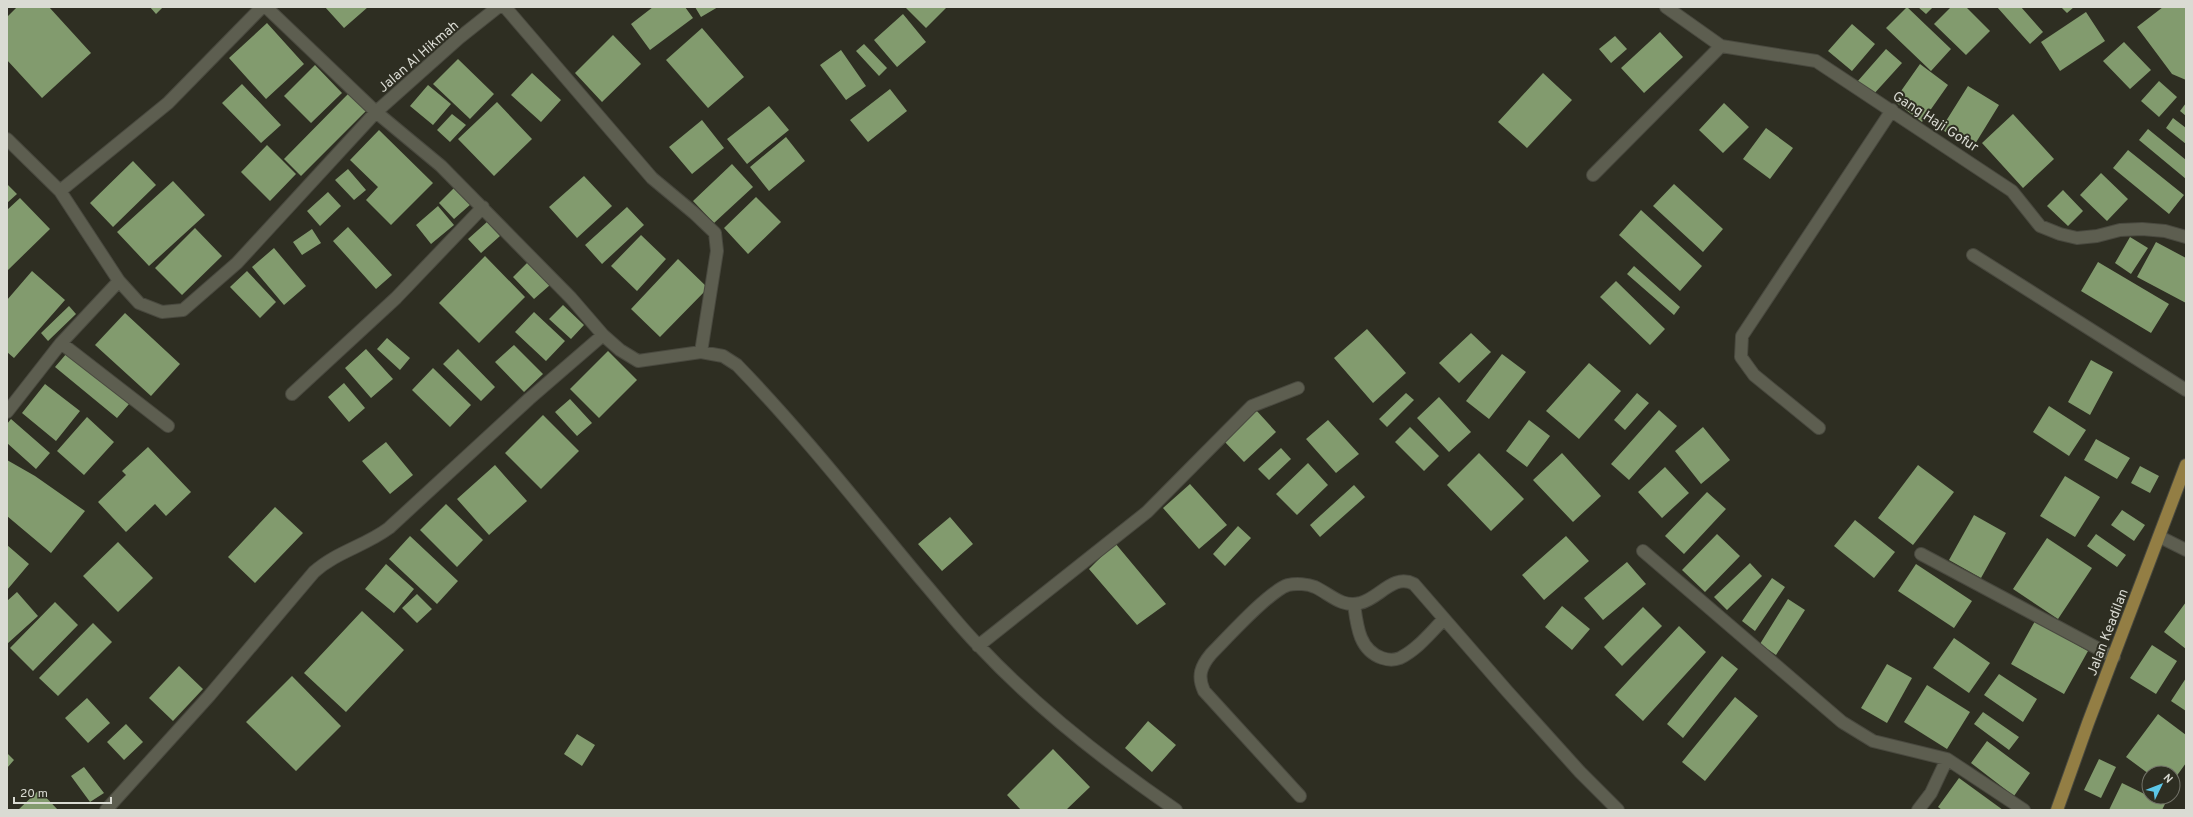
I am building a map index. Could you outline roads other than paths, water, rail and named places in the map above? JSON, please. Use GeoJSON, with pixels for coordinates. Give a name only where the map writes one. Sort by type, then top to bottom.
{"type":"FeatureCollection","features":[{"type":"Feature","properties":{"kind":"main road","name":"Jalan Keadilan"},"geometry":{"type":"LineString","coordinates":[[2057,810],[2088,723],[2160,537],[2186,465]]}},
{"type":"Feature","properties":{"kind":"street"},"geometry":{"type":"LineString","coordinates":[[60,190],[168,103],[262,7]]}},
{"type":"Feature","properties":{"kind":"street"},"geometry":{"type":"LineString","coordinates":[[266,7],[376,112],[441,166],[482,207],[603,335],[620,350],[638,360],[701,352],[723,356],[737,365],[755,384],[978,646],[1018,687],[1055,719],[1143,787],[1176,810]]}},
{"type":"Feature","properties":{"kind":"street","name":"Jalan Al Hikmah"},"geometry":{"type":"LineString","coordinates":[[7,139],[60,190],[119,281],[139,303],[162,312],[182,310],[237,263],[376,112],[459,38],[498,7]]}},
{"type":"Feature","properties":{"kind":"street"},"geometry":{"type":"LineString","coordinates":[[505,7],[652,178],[663,189],[694,213],[715,233],[717,251],[701,352]]}},
{"type":"Feature","properties":{"kind":"street","name":"Gang Haji Gofur"},"geometry":{"type":"LineString","coordinates":[[1666,7],[1721,46],[1816,61],[2012,191],[2040,226],[2077,238],[2097,236],[2120,230],[2142,229],[2164,231],[2186,237]]}},
{"type":"Feature","properties":{"kind":"street"},"geometry":{"type":"LineString","coordinates":[[1593,175],[1721,46]]}},
{"type":"Feature","properties":{"kind":"street"},"geometry":{"type":"LineString","coordinates":[[1819,428],[1754,375],[1741,357],[1742,336],[1892,110]]}},
{"type":"Feature","properties":{"kind":"street"},"geometry":{"type":"LineString","coordinates":[[292,394],[396,298],[482,207]]}},
{"type":"Feature","properties":{"kind":"street"},"geometry":{"type":"LineString","coordinates":[[1973,255],[2186,390]]}},
{"type":"Feature","properties":{"kind":"street"},"geometry":{"type":"LineString","coordinates":[[7,412],[61,343],[119,281]]}},
{"type":"Feature","properties":{"kind":"street"},"geometry":{"type":"LineString","coordinates":[[106,810],[209,696],[314,572],[326,561],[377,537],[389,528],[529,399],[603,335]]}},
{"type":"Feature","properties":{"kind":"street"},"geometry":{"type":"LineString","coordinates":[[61,343],[168,426]]}},
{"type":"Feature","properties":{"kind":"street"},"geometry":{"type":"LineString","coordinates":[[978,646],[1147,512],[1252,406],[1298,388]]}},
{"type":"Feature","properties":{"kind":"street"},"geometry":{"type":"LineString","coordinates":[[2160,537],[2186,550]]}},
{"type":"Feature","properties":{"kind":"street"},"geometry":{"type":"LineString","coordinates":[[1643,551],[1842,722],[1873,742],[1947,759],[2024,810]]}},
{"type":"Feature","properties":{"kind":"street"},"geometry":{"type":"LineString","coordinates":[[1920,554],[2114,657]]}},
{"type":"Feature","properties":{"kind":"street"},"geometry":{"type":"LineString","coordinates":[[1300,796],[1204,691],[1200,682],[1200,672],[1211,654],[1281,588],[1301,584],[1315,587],[1330,597],[1346,604],[1354,604],[1370,599],[1396,582],[1408,581],[1414,584],[1564,755],[1618,810]]}},
{"type":"Feature","properties":{"kind":"street"},"geometry":{"type":"LineString","coordinates":[[1354,604],[1358,632],[1363,643],[1376,656],[1387,660],[1399,658],[1416,648],[1444,619]]}},
{"type":"Feature","properties":{"kind":"street"},"geometry":{"type":"LineString","coordinates":[[1918,810],[1930,793],[1947,759]]}}]}
